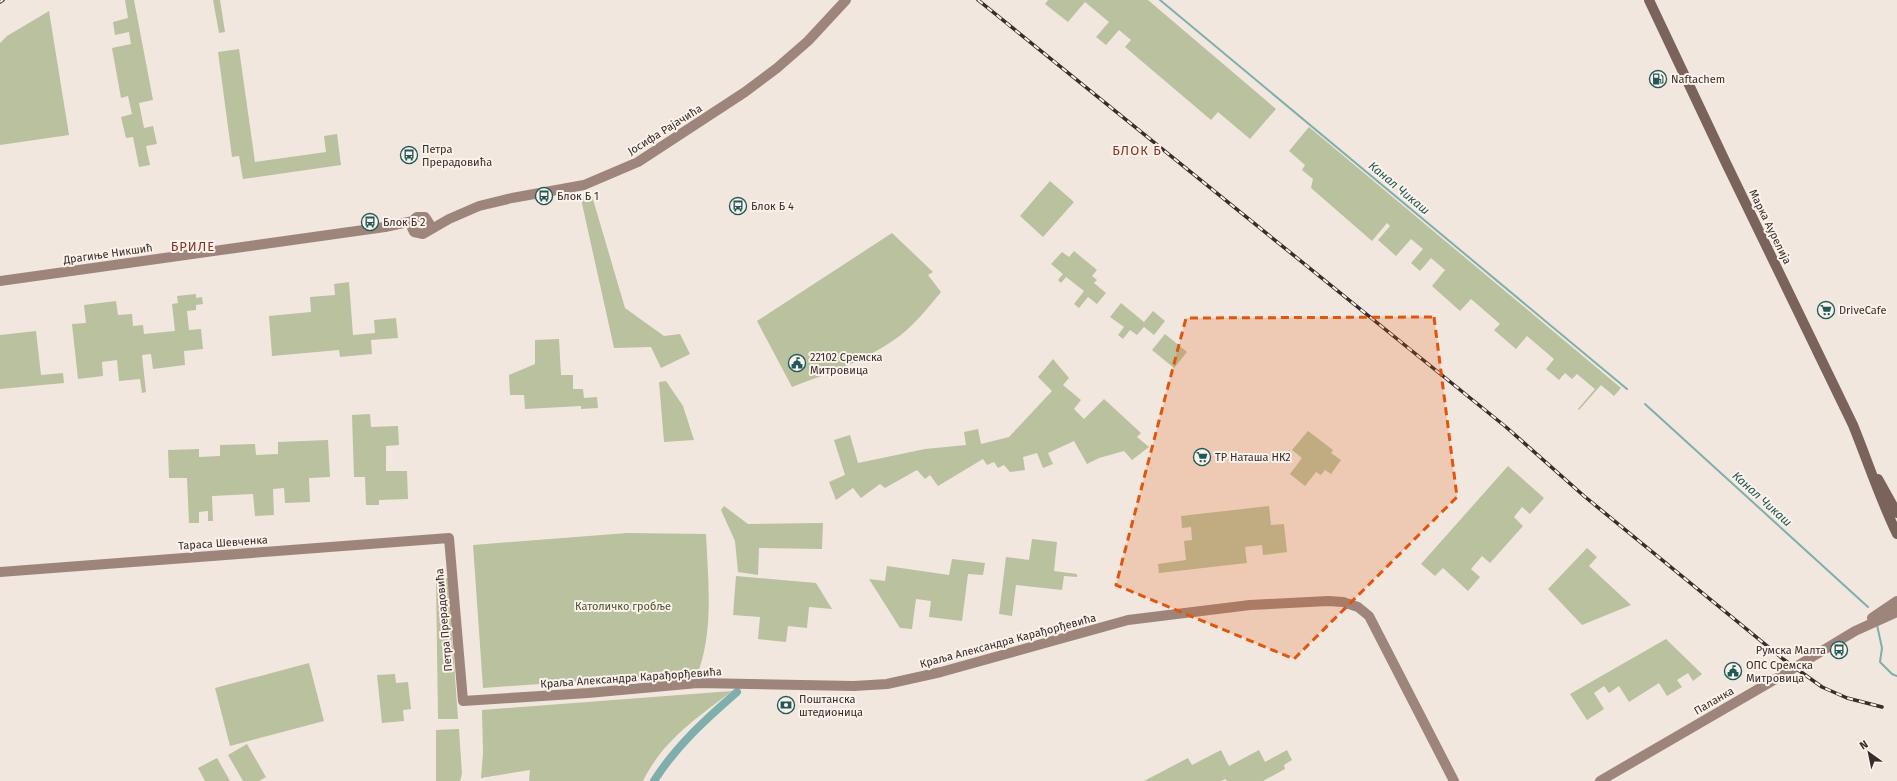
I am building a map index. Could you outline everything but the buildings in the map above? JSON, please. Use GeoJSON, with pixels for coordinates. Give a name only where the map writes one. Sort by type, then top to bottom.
{"type":"FeatureCollection","features":[{"type":"Feature","properties":{"kind":"main road","name":"Марка Аурелија"},"geometry":{"type":"LineString","coordinates":[[1649,0],[1853,426],[1869,464],[1880,497],[1897,534]]}},
{"type":"Feature","properties":{"kind":"main road","name":"Марка Аурелија"},"geometry":{"type":"LineString","coordinates":[[1869,464],[1897,513]]}},
{"type":"Feature","properties":{"kind":"street","name":"Јосифа Рајачића"},"geometry":{"type":"LineString","coordinates":[[428,230],[480,206],[512,198],[584,185],[638,162],[745,92],[777,68],[808,41],[846,0]]}},
{"type":"Feature","properties":{"kind":"street","name":"Јосифа Рајачића"},"geometry":{"type":"LineString","coordinates":[[428,220],[444,219],[461,214]]}},
{"type":"Feature","properties":{"kind":"street"},"geometry":{"type":"LineString","coordinates":[[420,216],[428,220],[430,225],[428,230],[421,234],[414,231],[411,226],[413,220],[420,216]]}},
{"type":"Feature","properties":{"kind":"street","name":"Драгиње Никшић"},"geometry":{"type":"LineString","coordinates":[[0,281],[385,227],[413,220]]}},
{"type":"Feature","properties":{"kind":"street","name":"Драгиње Никшић"},"geometry":{"type":"LineString","coordinates":[[385,227],[414,231]]}},
{"type":"Feature","properties":{"kind":"street","name":"Тараса Шевченка"},"geometry":{"type":"LineString","coordinates":[[0,572],[449,538]]}},
{"type":"Feature","properties":{"kind":"street","name":"Петра Прерадовића"},"geometry":{"type":"LineString","coordinates":[[449,538],[463,701]]}},
{"type":"Feature","properties":{"kind":"street","name":"Краља Александра Карађорђевића"},"geometry":{"type":"LineString","coordinates":[[463,701],[588,693],[698,683],[854,686],[887,684],[907,681],[941,672],[1128,620],[1250,605],[1328,601],[1343,602],[1358,607],[1369,616],[1454,781]]}},
{"type":"Feature","properties":{"kind":"street","name":"Паланка"},"geometry":{"type":"LineString","coordinates":[[1600,781],[1773,681],[1860,628],[1897,601]]}},
{"type":"Feature","properties":{"kind":"street","name":"Паланка"},"geometry":{"type":"LineString","coordinates":[[1860,628],[1897,612]]}},
{"type":"Feature","properties":{"kind":"highlighted area"},"geometry":{"type":"Polygon","coordinates":[[[1434,317],[1457,497],[1294,659],[1116,585],[1186,318],[1434,317]]]}},
{"type":"Feature","properties":{"kind":"green space"},"geometry":{"type":"Polygon","coordinates":[[[125,0],[134,0],[153,100],[139,103],[144,128],[153,126],[157,144],[146,146],[150,165],[139,167],[133,137],[126,138],[121,117],[132,114],[128,96],[121,98],[112,48],[131,44],[129,32],[115,35],[113,22],[128,18],[125,0]]]}},
{"type":"Feature","properties":{"kind":"green space"},"geometry":{"type":"Polygon","coordinates":[[[213,0],[220,0],[225,32],[219,33],[213,0]]]}},
{"type":"Feature","properties":{"kind":"green space"},"geometry":{"type":"Polygon","coordinates":[[[1048,0],[1148,0],[1276,109],[1250,139],[1218,112],[1211,120],[1125,47],[1131,40],[1119,30],[1106,45],[1096,37],[1109,22],[1085,2],[1068,22],[1045,4],[1048,0]]]}},
{"type":"Feature","properties":{"kind":"green space"},"geometry":{"type":"Polygon","coordinates":[[[49,11],[69,135],[0,145],[0,43],[7,36],[49,11]]]}},
{"type":"Feature","properties":{"kind":"green space"},"geometry":{"type":"Polygon","coordinates":[[[239,49],[255,162],[326,152],[324,136],[337,134],[341,165],[243,179],[239,156],[232,157],[218,52],[239,49]]]}},
{"type":"Feature","properties":{"kind":"green space"},"geometry":{"type":"Polygon","coordinates":[[[1309,127],[1621,388],[1614,396],[1601,385],[1579,410],[1578,409],[1595,389],[1577,374],[1572,379],[1565,373],[1559,380],[1546,369],[1554,359],[1527,336],[1516,349],[1494,330],[1500,324],[1471,299],[1460,311],[1432,286],[1445,270],[1431,258],[1420,271],[1411,263],[1423,249],[1411,239],[1396,256],[1378,240],[1390,226],[1387,223],[1372,241],[1311,188],[1313,179],[1302,170],[1305,165],[1289,151],[1309,127]]]}},
{"type":"Feature","properties":{"kind":"green space"},"geometry":{"type":"Polygon","coordinates":[[[1050,181],[1074,202],[1043,237],[1020,216],[1050,181]]]}},
{"type":"Feature","properties":{"kind":"green space"},"geometry":{"type":"Polygon","coordinates":[[[592,196],[625,308],[664,336],[680,334],[690,354],[661,368],[651,347],[614,348],[581,199],[592,196]]]}},
{"type":"Feature","properties":{"kind":"green space"},"geometry":{"type":"Polygon","coordinates":[[[892,233],[933,272],[928,275],[941,292],[919,318],[894,340],[882,348],[844,366],[792,387],[757,321],[892,233]]]}},
{"type":"Feature","properties":{"kind":"green space"},"geometry":{"type":"Polygon","coordinates":[[[1074,251],[1097,270],[1092,276],[1097,280],[1094,283],[1106,293],[1097,304],[1088,297],[1079,308],[1074,304],[1084,291],[1066,277],[1061,283],[1058,280],[1063,274],[1051,264],[1062,252],[1069,257],[1074,251]]]}},
{"type":"Feature","properties":{"kind":"green space"},"geometry":{"type":"Polygon","coordinates":[[[349,282],[353,335],[375,333],[374,320],[396,318],[398,338],[371,340],[372,354],[340,357],[339,350],[272,356],[269,316],[311,312],[310,297],[335,295],[334,284],[349,282]]]}},
{"type":"Feature","properties":{"kind":"green space"},"geometry":{"type":"Polygon","coordinates":[[[196,294],[196,298],[202,297],[203,304],[196,305],[196,310],[187,311],[189,330],[201,329],[203,349],[184,351],[185,365],[153,369],[151,354],[142,355],[146,392],[142,393],[140,379],[119,381],[117,360],[102,362],[103,376],[78,379],[72,324],[86,323],[84,305],[116,301],[118,315],[132,314],[133,326],[143,325],[144,334],[175,331],[172,304],[178,303],[177,296],[196,294]]]}},
{"type":"Feature","properties":{"kind":"green space"},"geometry":{"type":"Polygon","coordinates":[[[1121,303],[1144,322],[1153,311],[1165,321],[1154,335],[1144,327],[1137,335],[1130,330],[1123,339],[1118,335],[1124,327],[1110,317],[1121,303]]]}},
{"type":"Feature","properties":{"kind":"green space"},"geometry":{"type":"Polygon","coordinates":[[[36,331],[41,375],[63,373],[64,383],[0,389],[0,335],[36,331]]]}},
{"type":"Feature","properties":{"kind":"green space"},"geometry":{"type":"Polygon","coordinates":[[[1165,334],[1187,352],[1174,368],[1152,350],[1165,334]]]}},
{"type":"Feature","properties":{"kind":"green space"},"geometry":{"type":"Polygon","coordinates":[[[559,339],[561,375],[573,375],[573,389],[583,389],[584,398],[597,397],[598,408],[581,409],[581,406],[525,409],[524,395],[510,395],[509,375],[535,364],[535,340],[559,339]]]}},
{"type":"Feature","properties":{"kind":"green space"},"geometry":{"type":"Polygon","coordinates":[[[1053,359],[1069,378],[1063,385],[1081,400],[1074,409],[1084,419],[1104,399],[1141,433],[1137,437],[1149,447],[1132,460],[1124,451],[1099,458],[1087,464],[1074,441],[1048,453],[1053,464],[1043,468],[1037,453],[1023,457],[1025,470],[1010,472],[1004,465],[998,468],[994,462],[987,465],[983,459],[938,486],[930,475],[925,479],[917,470],[885,488],[880,484],[861,498],[853,488],[836,500],[829,482],[845,475],[834,440],[850,435],[858,463],[925,449],[966,445],[964,432],[978,429],[981,444],[1009,437],[1052,391],[1038,377],[1053,359]]]}},
{"type":"Feature","properties":{"kind":"green space"},"geometry":{"type":"Polygon","coordinates":[[[666,381],[683,406],[694,440],[664,442],[659,382],[666,381]]]}},
{"type":"Feature","properties":{"kind":"green space"},"geometry":{"type":"Polygon","coordinates":[[[370,414],[371,427],[398,426],[399,445],[386,446],[386,471],[407,471],[408,499],[379,500],[379,505],[366,505],[365,477],[354,477],[352,415],[370,414]]]}},
{"type":"Feature","properties":{"kind":"green space"},"geometry":{"type":"Polygon","coordinates":[[[1308,431],[1333,450],[1331,453],[1341,460],[1331,474],[1325,470],[1321,475],[1316,472],[1305,486],[1290,474],[1302,458],[1292,450],[1308,431]]]}},
{"type":"Feature","properties":{"kind":"green space"},"geometry":{"type":"Polygon","coordinates":[[[328,440],[330,477],[309,478],[310,502],[285,503],[284,488],[273,489],[274,515],[255,516],[253,494],[212,496],[213,521],[208,521],[208,511],[199,512],[199,523],[189,523],[187,478],[169,478],[168,450],[199,449],[199,457],[220,456],[220,445],[255,444],[256,455],[278,454],[278,442],[328,440]]]}},
{"type":"Feature","properties":{"kind":"green space"},"geometry":{"type":"Polygon","coordinates":[[[1508,466],[1544,498],[1530,514],[1522,507],[1514,517],[1523,526],[1490,563],[1482,556],[1471,569],[1480,577],[1468,591],[1443,568],[1435,576],[1421,564],[1508,466]]]}},
{"type":"Feature","properties":{"kind":"green space"},"geometry":{"type":"Polygon","coordinates":[[[724,506],[748,524],[823,523],[822,549],[759,548],[758,575],[738,572],[735,541],[721,510],[724,506]]]}},
{"type":"Feature","properties":{"kind":"green space"},"geometry":{"type":"Polygon","coordinates":[[[1269,506],[1271,525],[1284,524],[1287,552],[1263,555],[1262,545],[1245,547],[1247,563],[1159,573],[1158,564],[1186,560],[1184,541],[1192,540],[1191,527],[1182,528],[1181,516],[1269,506]]]}},
{"type":"Feature","properties":{"kind":"green space","name":"Католичко гробље"},"geometry":{"type":"Polygon","coordinates":[[[627,533],[706,534],[709,587],[708,622],[703,656],[698,673],[483,688],[473,545],[627,533]]]}},
{"type":"Feature","properties":{"kind":"green space"},"geometry":{"type":"Polygon","coordinates":[[[1032,539],[1057,542],[1054,571],[1077,574],[1077,577],[1064,576],[1062,590],[1016,585],[1012,616],[999,614],[1006,557],[1029,560],[1032,539]]]}},
{"type":"Feature","properties":{"kind":"green space"},"geometry":{"type":"Polygon","coordinates":[[[1587,548],[1597,557],[1589,566],[1631,605],[1582,625],[1548,589],[1587,548]]]}},
{"type":"Feature","properties":{"kind":"green space"},"geometry":{"type":"Polygon","coordinates":[[[952,559],[985,563],[983,575],[968,574],[962,621],[929,617],[931,601],[916,599],[912,629],[900,628],[869,579],[885,581],[887,566],[949,575],[952,559]]]}},
{"type":"Feature","properties":{"kind":"green space"},"geometry":{"type":"Polygon","coordinates":[[[736,576],[816,583],[832,609],[809,607],[807,628],[788,626],[786,642],[758,639],[760,617],[733,615],[736,576]]]}},
{"type":"Feature","properties":{"kind":"green space"},"geometry":{"type":"Polygon","coordinates":[[[448,578],[458,719],[438,719],[436,580],[448,578]]]}},
{"type":"Feature","properties":{"kind":"green space"},"geometry":{"type":"Polygon","coordinates":[[[1666,639],[1702,674],[1693,681],[1688,673],[1677,680],[1682,687],[1667,696],[1659,683],[1629,702],[1619,686],[1609,693],[1604,686],[1594,693],[1604,709],[1587,720],[1570,694],[1666,639]]]}},
{"type":"Feature","properties":{"kind":"green space"},"geometry":{"type":"Polygon","coordinates":[[[309,663],[324,721],[230,746],[215,688],[309,663]]]}},
{"type":"Feature","properties":{"kind":"green space"},"geometry":{"type":"Polygon","coordinates":[[[395,674],[396,683],[408,682],[411,709],[403,710],[404,721],[382,723],[377,675],[395,674]]]}},
{"type":"Feature","properties":{"kind":"green space"},"geometry":{"type":"Polygon","coordinates":[[[732,691],[682,731],[660,753],[643,781],[529,781],[530,770],[481,778],[483,753],[482,710],[732,691]]]}},
{"type":"Feature","properties":{"kind":"green space"},"geometry":{"type":"Polygon","coordinates":[[[459,729],[462,774],[460,781],[436,781],[436,730],[459,729]]]}},
{"type":"Feature","properties":{"kind":"green space"},"geometry":{"type":"Polygon","coordinates":[[[247,744],[266,777],[259,781],[243,781],[228,755],[247,744]]]}},
{"type":"Feature","properties":{"kind":"green space"},"geometry":{"type":"Polygon","coordinates":[[[1221,750],[1229,766],[1259,750],[1265,762],[1287,750],[1292,760],[1284,765],[1285,769],[1263,781],[1227,781],[1225,779],[1221,781],[1144,781],[1188,758],[1192,765],[1221,750]]]}},
{"type":"Feature","properties":{"kind":"green space"},"geometry":{"type":"Polygon","coordinates":[[[217,758],[230,781],[205,781],[198,768],[217,758]]]}},
{"type":"Feature","properties":{"kind":"waterway","name":"Канал Чикаш"},"geometry":{"type":"LineString","coordinates":[[1160,0],[1627,389]]}},
{"type":"Feature","properties":{"kind":"waterway","name":"Канал Чикаш"},"geometry":{"type":"LineString","coordinates":[[1645,404],[1868,607]]}},
{"type":"Feature","properties":{"kind":"waterway","name":"Канал Чикаш"},"geometry":{"type":"LineString","coordinates":[[1877,625],[1882,648],[1880,662],[1892,674],[1897,676]]}},
{"type":"Feature","properties":{"kind":"waterway"},"geometry":{"type":"LineString","coordinates":[[654,781],[682,745],[703,723],[737,692]]}},
{"type":"Feature","properties":{"kind":"railway"},"geometry":{"type":"LineString","coordinates":[[978,0],[1506,427],[1584,496],[1783,659],[1822,687],[1847,698],[1882,707]]}},
{"type":"Feature","properties":{"kind":"place","name":"Naftachem"},"geometry":{"type":"Point","coordinates":[1658,79]}},
{"type":"Feature","properties":{"kind":"place","name":"Петра Прерадовића"},"geometry":{"type":"Point","coordinates":[409,155]}},
{"type":"Feature","properties":{"kind":"place","name":"Блок Б 1"},"geometry":{"type":"Point","coordinates":[544,196]}},
{"type":"Feature","properties":{"kind":"place","name":"Блок Б 4"},"geometry":{"type":"Point","coordinates":[738,206]}},
{"type":"Feature","properties":{"kind":"place","name":"Блок Б 2"},"geometry":{"type":"Point","coordinates":[370,222]}},
{"type":"Feature","properties":{"kind":"place","name":"DriveCafe"},"geometry":{"type":"Point","coordinates":[1826,310]}},
{"type":"Feature","properties":{"kind":"place","name":"22102 Сремска Митровица"},"geometry":{"type":"Point","coordinates":[797,363]}},
{"type":"Feature","properties":{"kind":"place","name":"ТР Наташа НК2"},"geometry":{"type":"Point","coordinates":[1202,457]}},
{"type":"Feature","properties":{"kind":"place","name":"Румска Малта"},"geometry":{"type":"Point","coordinates":[1839,650]}},
{"type":"Feature","properties":{"kind":"place","name":"ОПС Сремска Митровица"},"geometry":{"type":"Point","coordinates":[1733,671]}},
{"type":"Feature","properties":{"kind":"place","name":"Поштанска штедионица"},"geometry":{"type":"Point","coordinates":[786,705]}},
{"type":"Feature","properties":{"kind":"district","name":"БЛОК Б"},"geometry":{"type":"Point","coordinates":[1137,150]}},
{"type":"Feature","properties":{"kind":"district","name":"БРИЛЕ"},"geometry":{"type":"Point","coordinates":[193,246]}}]}
